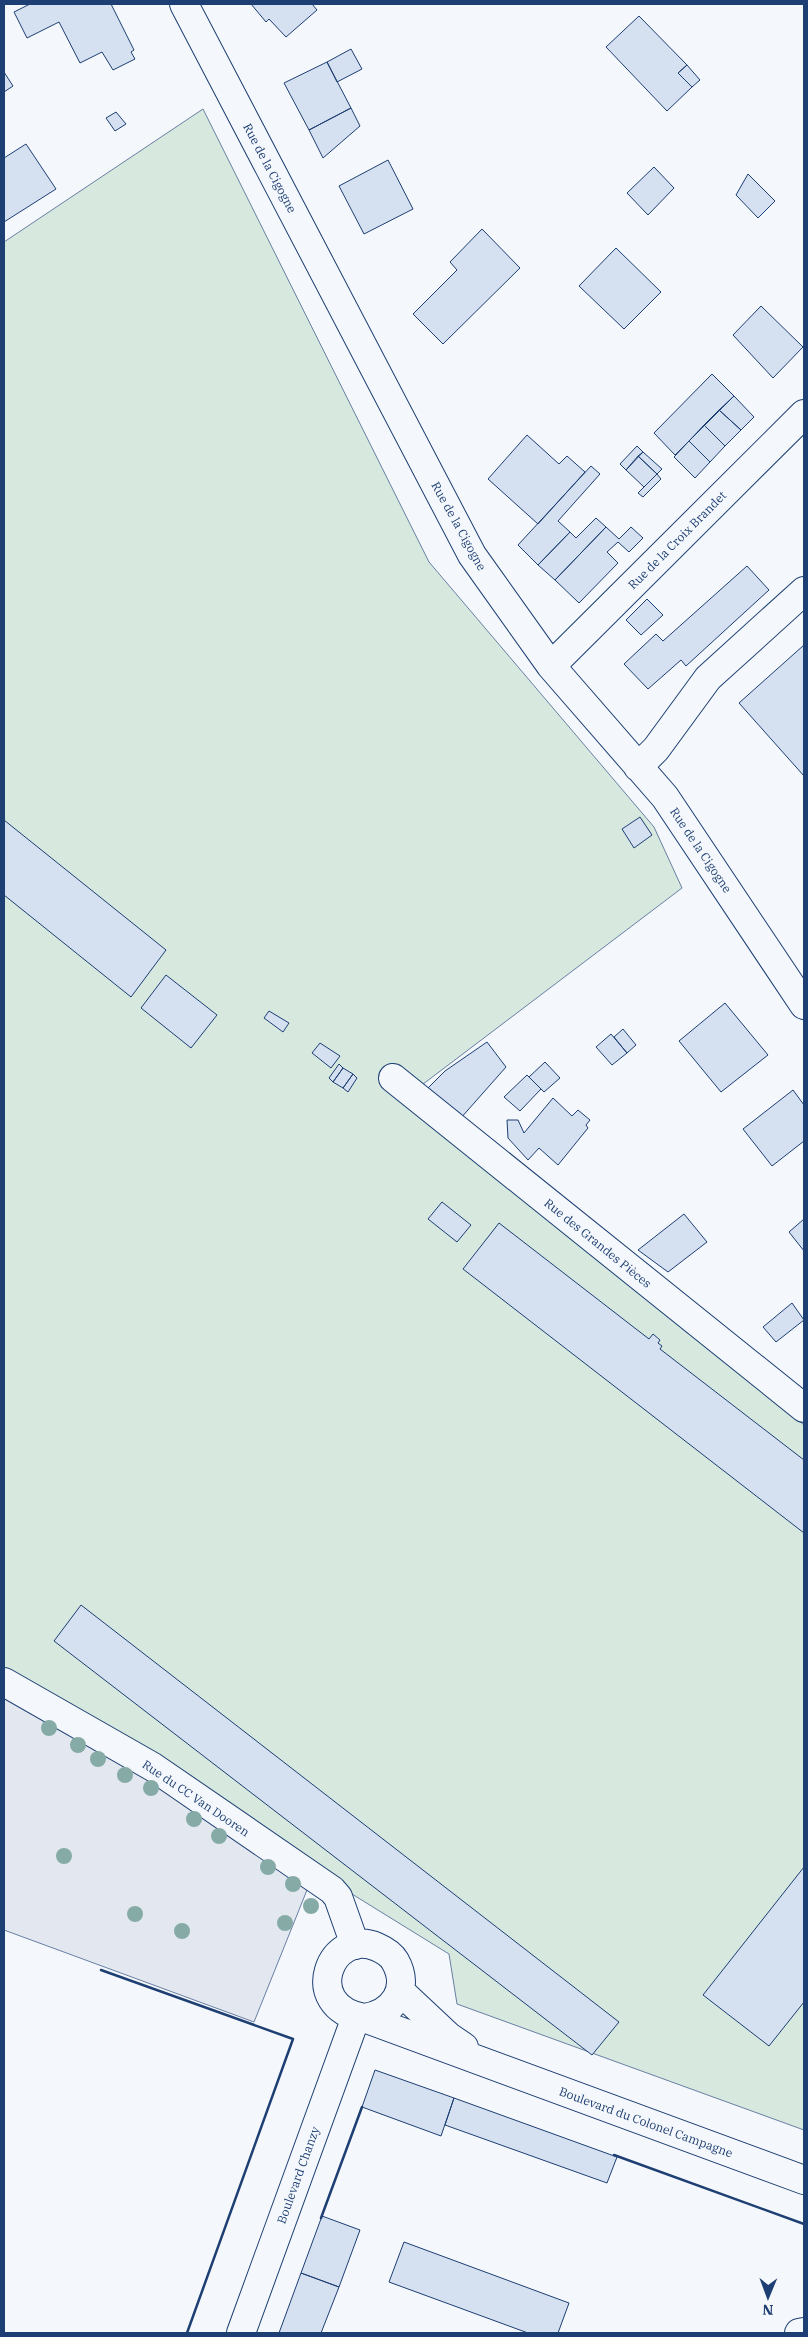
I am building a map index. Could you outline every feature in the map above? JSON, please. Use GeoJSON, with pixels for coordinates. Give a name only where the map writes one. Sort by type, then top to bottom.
{"type":"FeatureCollection","features":[{"type":"Feature","properties":{"kind":"street","name":"Rue de la Cigogne"},"geometry":{"type":"LineString","coordinates":[[184,4],[472,555],[550,666],[671,805],[804,1005]]}},
{"type":"Feature","properties":{"kind":"street","name":"Rue de la Croix Brandet"},"geometry":{"type":"LineString","coordinates":[[550,666],[804,414]]}},
{"type":"Feature","properties":{"kind":"street"},"geometry":{"type":"LineString","coordinates":[[638,767],[656,749],[708,678],[804,591]]}},
{"type":"Feature","properties":{"kind":"street","name":"Rue des Grandes Pièces"},"geometry":{"type":"LineString","coordinates":[[392,1078],[804,1408]]}},
{"type":"Feature","properties":{"kind":"street","name":"Rue du CC Van Dooren"},"geometry":{"type":"LineString","coordinates":[[4,1682],[153,1767],[332,1890],[338,1897],[355,1945]]}},
{"type":"Feature","properties":{"kind":"street"},"geometry":{"type":"LineString","coordinates":[[372,1944],[383,1949],[399,1967],[400,1991],[395,2002],[387,2011],[376,2016],[360,2017],[340,2010],[332,2000],[328,1988],[327,1976],[330,1964],[348,1947],[372,1944]]}},
{"type":"Feature","properties":{"kind":"street","name":"Boulevard du Colonel Campagne"},"geometry":{"type":"LineString","coordinates":[[400,1991],[448,2036],[488,2064]]}},
{"type":"Feature","properties":{"kind":"street","name":"Boulevard du Colonel Campagne"},"geometry":{"type":"LineString","coordinates":[[360,2017],[804,2180]]}},
{"type":"Feature","properties":{"kind":"street","name":"Boulevard Chanzy"},"geometry":{"type":"LineString","coordinates":[[241,2333],[360,2017]]}},
{"type":"Feature","properties":{"kind":"street"},"geometry":{"type":"LineString","coordinates":[[799,2333],[804,2332]]}},
{"type":"Feature","properties":{"kind":"shaded area"},"geometry":{"type":"Polygon","coordinates":[[[203,109],[429,562],[654,827],[682,888],[402,1100],[804,1425],[804,2130],[457,2004],[449,1954],[4,1679],[4,242],[203,109]]]}},
{"type":"Feature","properties":{"kind":"shaded area"},"geometry":{"type":"Polygon","coordinates":[[[4,1695],[93,1743],[309,1885],[254,2022],[4,1930],[4,1695]]]}},
{"type":"Feature","properties":{"kind":"building"},"geometry":{"type":"Polygon","coordinates":[[[30,4],[111,4],[134,50],[131,52],[135,59],[113,70],[102,52],[80,63],[59,22],[27,38],[14,12],[30,4]]]}},
{"type":"Feature","properties":{"kind":"building"},"geometry":{"type":"Polygon","coordinates":[[[251,4],[312,4],[317,10],[286,37],[269,19],[266,22],[251,4]]]}},
{"type":"Feature","properties":{"kind":"building"},"geometry":{"type":"Polygon","coordinates":[[[639,16],[687,65],[678,73],[692,87],[667,111],[606,47],[639,16]]]}},
{"type":"Feature","properties":{"kind":"building"},"geometry":{"type":"Polygon","coordinates":[[[351,49],[362,69],[337,82],[327,62],[351,49]]]}},
{"type":"Feature","properties":{"kind":"building"},"geometry":{"type":"Polygon","coordinates":[[[327,62],[351,108],[309,130],[284,83],[327,62]]]}},
{"type":"Feature","properties":{"kind":"building"},"geometry":{"type":"Polygon","coordinates":[[[687,65],[700,80],[692,87],[678,73],[687,65]]]}},
{"type":"Feature","properties":{"kind":"building"},"geometry":{"type":"Polygon","coordinates":[[[4,72],[13,86],[4,92],[4,72]]]}},
{"type":"Feature","properties":{"kind":"building"},"geometry":{"type":"Polygon","coordinates":[[[351,108],[360,126],[323,158],[309,130],[351,108]]]}},
{"type":"Feature","properties":{"kind":"building"},"geometry":{"type":"Polygon","coordinates":[[[116,112],[126,124],[115,131],[106,118],[116,112]]]}},
{"type":"Feature","properties":{"kind":"building"},"geometry":{"type":"Polygon","coordinates":[[[26,144],[56,189],[4,222],[4,158],[26,144]]]}},
{"type":"Feature","properties":{"kind":"building"},"geometry":{"type":"Polygon","coordinates":[[[388,160],[413,209],[364,234],[339,186],[388,160]]]}},
{"type":"Feature","properties":{"kind":"building"},"geometry":{"type":"Polygon","coordinates":[[[654,167],[674,188],[648,215],[627,193],[654,167]]]}},
{"type":"Feature","properties":{"kind":"building"},"geometry":{"type":"Polygon","coordinates":[[[748,174],[775,201],[758,218],[736,195],[748,174]]]}},
{"type":"Feature","properties":{"kind":"building"},"geometry":{"type":"Polygon","coordinates":[[[482,229],[520,268],[443,344],[413,314],[457,270],[450,262],[482,229]]]}},
{"type":"Feature","properties":{"kind":"building"},"geometry":{"type":"Polygon","coordinates":[[[616,248],[661,292],[624,329],[579,286],[616,248]]]}},
{"type":"Feature","properties":{"kind":"building"},"geometry":{"type":"Polygon","coordinates":[[[761,306],[803,347],[773,378],[733,335],[761,306]]]}},
{"type":"Feature","properties":{"kind":"building"},"geometry":{"type":"Polygon","coordinates":[[[712,374],[734,396],[675,455],[654,433],[712,374]]]}},
{"type":"Feature","properties":{"kind":"building"},"geometry":{"type":"Polygon","coordinates":[[[734,396],[754,417],[741,430],[719,410],[734,396]]]}},
{"type":"Feature","properties":{"kind":"building"},"geometry":{"type":"Polygon","coordinates":[[[719,410],[741,430],[725,446],[704,425],[719,410]]]}},
{"type":"Feature","properties":{"kind":"building"},"geometry":{"type":"Polygon","coordinates":[[[704,425],[725,446],[710,462],[689,441],[704,425]]]}},
{"type":"Feature","properties":{"kind":"building"},"geometry":{"type":"Polygon","coordinates":[[[527,435],[559,464],[567,456],[585,472],[538,524],[488,479],[527,435]]]}},
{"type":"Feature","properties":{"kind":"building"},"geometry":{"type":"Polygon","coordinates":[[[689,441],[710,462],[695,478],[674,457],[689,441]]]}},
{"type":"Feature","properties":{"kind":"building"},"geometry":{"type":"Polygon","coordinates":[[[637,446],[643,452],[626,470],[620,464],[637,446]]]}},
{"type":"Feature","properties":{"kind":"building"},"geometry":{"type":"Polygon","coordinates":[[[643,452],[662,469],[657,474],[638,456],[643,452]]]}},
{"type":"Feature","properties":{"kind":"building"},"geometry":{"type":"Polygon","coordinates":[[[638,456],[657,474],[644,487],[626,470],[638,456]]]}},
{"type":"Feature","properties":{"kind":"building"},"geometry":{"type":"Polygon","coordinates":[[[591,466],[600,474],[558,521],[570,532],[538,565],[518,545],[591,466]]]}},
{"type":"Feature","properties":{"kind":"building"},"geometry":{"type":"Polygon","coordinates":[[[657,474],[661,479],[643,497],[638,493],[657,474]]]}},
{"type":"Feature","properties":{"kind":"building"},"geometry":{"type":"Polygon","coordinates":[[[596,518],[606,527],[555,580],[538,565],[570,532],[576,538],[596,518]]]}},
{"type":"Feature","properties":{"kind":"building"},"geometry":{"type":"Polygon","coordinates":[[[606,527],[619,539],[631,527],[643,538],[629,552],[618,542],[607,552],[618,563],[579,603],[555,580],[606,527]]]}},
{"type":"Feature","properties":{"kind":"building"},"geometry":{"type":"Polygon","coordinates":[[[747,566],[769,590],[686,666],[681,660],[648,689],[624,664],[656,634],[663,641],[747,566]]]}},
{"type":"Feature","properties":{"kind":"building"},"geometry":{"type":"Polygon","coordinates":[[[647,599],[663,615],[641,635],[626,620],[647,599]]]}},
{"type":"Feature","properties":{"kind":"building"},"geometry":{"type":"Polygon","coordinates":[[[804,645],[804,776],[739,703],[804,645]]]}},
{"type":"Feature","properties":{"kind":"building"},"geometry":{"type":"Polygon","coordinates":[[[640,817],[652,835],[634,848],[622,829],[640,817]]]}},
{"type":"Feature","properties":{"kind":"building"},"geometry":{"type":"Polygon","coordinates":[[[4,820],[166,950],[131,997],[4,895],[4,820]]]}},
{"type":"Feature","properties":{"kind":"building"},"geometry":{"type":"Polygon","coordinates":[[[166,975],[217,1015],[191,1048],[141,1008],[166,975]]]}},
{"type":"Feature","properties":{"kind":"building"},"geometry":{"type":"Polygon","coordinates":[[[725,1003],[768,1055],[721,1092],[679,1041],[725,1003]]]}},
{"type":"Feature","properties":{"kind":"building"},"geometry":{"type":"Polygon","coordinates":[[[269,1011],[289,1023],[283,1032],[264,1018],[269,1011]]]}},
{"type":"Feature","properties":{"kind":"building"},"geometry":{"type":"Polygon","coordinates":[[[623,1029],[636,1045],[627,1053],[614,1037],[623,1029]]]}},
{"type":"Feature","properties":{"kind":"building"},"geometry":{"type":"Polygon","coordinates":[[[611,1034],[627,1053],[612,1065],[596,1047],[611,1034]]]}},
{"type":"Feature","properties":{"kind":"building"},"geometry":{"type":"Polygon","coordinates":[[[487,1042],[506,1067],[460,1119],[427,1089],[445,1071],[487,1042]]]}},
{"type":"Feature","properties":{"kind":"building"},"geometry":{"type":"Polygon","coordinates":[[[320,1043],[340,1056],[331,1068],[312,1053],[320,1043]]]}},
{"type":"Feature","properties":{"kind":"building"},"geometry":{"type":"Polygon","coordinates":[[[545,1062],[560,1078],[544,1092],[529,1077],[545,1062]]]}},
{"type":"Feature","properties":{"kind":"building"},"geometry":{"type":"Polygon","coordinates":[[[339,1064],[343,1068],[333,1082],[329,1078],[339,1064]]]}},
{"type":"Feature","properties":{"kind":"building"},"geometry":{"type":"Polygon","coordinates":[[[343,1068],[353,1074],[343,1088],[333,1082],[343,1068]]]}},
{"type":"Feature","properties":{"kind":"building"},"geometry":{"type":"Polygon","coordinates":[[[353,1074],[357,1078],[348,1092],[343,1088],[353,1074]]]}},
{"type":"Feature","properties":{"kind":"building"},"geometry":{"type":"Polygon","coordinates":[[[527,1075],[541,1089],[520,1111],[504,1097],[527,1075]]]}},
{"type":"Feature","properties":{"kind":"building"},"geometry":{"type":"Polygon","coordinates":[[[793,1090],[804,1105],[804,1141],[772,1166],[743,1129],[793,1090]]]}},
{"type":"Feature","properties":{"kind":"building"},"geometry":{"type":"Polygon","coordinates":[[[553,1098],[572,1116],[578,1110],[590,1120],[586,1125],[588,1128],[558,1165],[539,1148],[528,1160],[508,1138],[507,1120],[518,1120],[524,1133],[553,1098]]]}},
{"type":"Feature","properties":{"kind":"building"},"geometry":{"type":"Polygon","coordinates":[[[442,1202],[471,1225],[457,1242],[428,1219],[442,1202]]]}},
{"type":"Feature","properties":{"kind":"building"},"geometry":{"type":"Polygon","coordinates":[[[684,1214],[707,1242],[668,1272],[638,1250],[684,1214]]]}},
{"type":"Feature","properties":{"kind":"building"},"geometry":{"type":"Polygon","coordinates":[[[804,1219],[804,1251],[789,1232],[804,1219]]]}},
{"type":"Feature","properties":{"kind":"building"},"geometry":{"type":"Polygon","coordinates":[[[499,1223],[649,1339],[653,1334],[660,1340],[658,1343],[662,1346],[660,1349],[804,1460],[804,1533],[463,1269],[499,1223]]]}},
{"type":"Feature","properties":{"kind":"building"},"geometry":{"type":"Polygon","coordinates":[[[792,1303],[804,1320],[776,1342],[763,1327],[792,1303]]]}},
{"type":"Feature","properties":{"kind":"building"},"geometry":{"type":"Polygon","coordinates":[[[81,1605],[619,2022],[592,2055],[54,1641],[81,1605]]]}},
{"type":"Feature","properties":{"kind":"building"},"geometry":{"type":"Polygon","coordinates":[[[804,1867],[804,2002],[769,2046],[703,1995],[804,1867]]]}},
{"type":"Feature","properties":{"kind":"building"},"geometry":{"type":"Polygon","coordinates":[[[375,2070],[454,2098],[441,2136],[362,2107],[375,2070]]]}},
{"type":"Feature","properties":{"kind":"building"},"geometry":{"type":"Polygon","coordinates":[[[454,2098],[617,2157],[607,2183],[445,2125],[454,2098]]]}},
{"type":"Feature","properties":{"kind":"building"},"geometry":{"type":"Polygon","coordinates":[[[322,2216],[360,2230],[339,2287],[301,2273],[322,2216]]]}},
{"type":"Feature","properties":{"kind":"building"},"geometry":{"type":"Polygon","coordinates":[[[404,2242],[569,2303],[558,2333],[528,2333],[389,2282],[404,2242]]]}},
{"type":"Feature","properties":{"kind":"building"},"geometry":{"type":"Polygon","coordinates":[[[301,2273],[339,2287],[321,2333],[279,2333],[301,2273]]]}},
{"type":"Feature","properties":{"kind":"wall"},"geometry":{"type":"LineString","coordinates":[[101,1970],[293,2039],[187,2333]]}},
{"type":"Feature","properties":{"kind":"wall"},"geometry":{"type":"LineString","coordinates":[[321,2218],[362,2107]]}},
{"type":"Feature","properties":{"kind":"wall"},"geometry":{"type":"LineString","coordinates":[[614,2155],[804,2224]]}}]}
